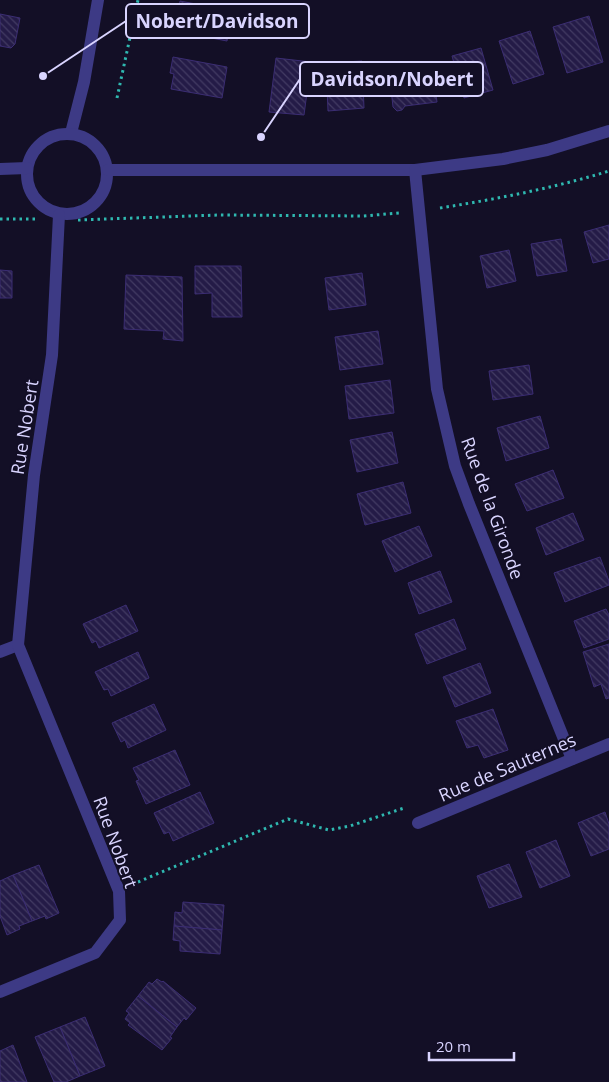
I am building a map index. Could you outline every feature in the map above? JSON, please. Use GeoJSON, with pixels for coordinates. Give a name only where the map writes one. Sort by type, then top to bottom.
{"type":"FeatureCollection","features":[{"type":"Feature","properties":{"kind":"street"},"geometry":{"type":"LineString","coordinates":[[71,133],[84,82],[98,0]]}},
{"type":"Feature","properties":{"kind":"street"},"geometry":{"type":"LineString","coordinates":[[108,170],[415,170],[503,159],[547,150],[609,131]]}},
{"type":"Feature","properties":{"kind":"street"},"geometry":{"type":"LineString","coordinates":[[71,133],[87,138],[102,151],[108,170],[106,189],[94,205],[76,214],[59,215],[40,204],[29,187],[26,168],[34,150],[49,137],[71,133]]}},
{"type":"Feature","properties":{"kind":"street"},"geometry":{"type":"LineString","coordinates":[[0,169],[26,168]]}},
{"type":"Feature","properties":{"kind":"street","name":"Rue de la Gironde"},"geometry":{"type":"LineString","coordinates":[[415,170],[437,389],[455,466],[572,759]]}},
{"type":"Feature","properties":{"kind":"street","name":"Rue Nobert"},"geometry":{"type":"LineString","coordinates":[[0,992],[95,953],[120,920],[119,890],[18,645],[34,475],[52,355],[59,215]]}},
{"type":"Feature","properties":{"kind":"street"},"geometry":{"type":"LineString","coordinates":[[0,652],[18,645]]}},
{"type":"Feature","properties":{"kind":"street","name":"Rue de Sauternes"},"geometry":{"type":"LineString","coordinates":[[418,823],[609,744]]}},
{"type":"Feature","properties":{"kind":"path"},"geometry":{"type":"LineString","coordinates":[[117,98],[138,0]]}},
{"type":"Feature","properties":{"kind":"path"},"geometry":{"type":"LineString","coordinates":[[86,220],[219,215],[363,216],[418,212],[504,198],[573,182],[609,170]]}},
{"type":"Feature","properties":{"kind":"path"},"geometry":{"type":"LineString","coordinates":[[0,219],[36,219]]}},
{"type":"Feature","properties":{"kind":"path"},"geometry":{"type":"LineString","coordinates":[[119,890],[288,818],[329,830],[350,826],[406,807],[418,823]]}},
{"type":"Feature","properties":{"kind":"building"},"geometry":{"type":"Polygon","coordinates":[[[180,1],[233,11],[227,41],[180,32],[184,12],[178,11],[180,1]]]}},
{"type":"Feature","properties":{"kind":"building"},"geometry":{"type":"Polygon","coordinates":[[[0,14],[20,18],[15,44],[11,48],[0,46],[0,14]]]}},
{"type":"Feature","properties":{"kind":"building"},"geometry":{"type":"Polygon","coordinates":[[[589,16],[603,62],[567,73],[553,27],[589,16]]]}},
{"type":"Feature","properties":{"kind":"building"},"geometry":{"type":"Polygon","coordinates":[[[530,31],[544,74],[513,84],[499,41],[530,31]]]}},
{"type":"Feature","properties":{"kind":"building"},"geometry":{"type":"Polygon","coordinates":[[[481,48],[493,90],[464,98],[452,56],[481,48]]]}},
{"type":"Feature","properties":{"kind":"building"},"geometry":{"type":"Polygon","coordinates":[[[173,57],[227,67],[222,98],[171,89],[174,74],[170,73],[173,57]]]}},
{"type":"Feature","properties":{"kind":"building"},"geometry":{"type":"Polygon","coordinates":[[[276,58],[311,62],[304,115],[269,112],[276,58]]]}},
{"type":"Feature","properties":{"kind":"building"},"geometry":{"type":"Polygon","coordinates":[[[362,61],[364,108],[328,111],[326,63],[362,61]]]}},
{"type":"Feature","properties":{"kind":"building"},"geometry":{"type":"Polygon","coordinates":[[[418,67],[419,74],[433,72],[437,102],[405,106],[402,110],[397,111],[393,107],[389,71],[418,67]]]}},
{"type":"Feature","properties":{"kind":"building"},"geometry":{"type":"Polygon","coordinates":[[[609,225],[609,259],[593,263],[584,232],[609,225]]]}},
{"type":"Feature","properties":{"kind":"building"},"geometry":{"type":"Polygon","coordinates":[[[561,239],[567,271],[537,276],[531,244],[561,239]]]}},
{"type":"Feature","properties":{"kind":"building"},"geometry":{"type":"Polygon","coordinates":[[[509,250],[516,281],[487,288],[480,256],[509,250]]]}},
{"type":"Feature","properties":{"kind":"building"},"geometry":{"type":"Polygon","coordinates":[[[195,266],[241,266],[242,317],[212,317],[212,293],[195,294],[195,266]]]}},
{"type":"Feature","properties":{"kind":"building"},"geometry":{"type":"Polygon","coordinates":[[[0,270],[12,271],[12,298],[0,298],[0,270]]]}},
{"type":"Feature","properties":{"kind":"building"},"geometry":{"type":"Polygon","coordinates":[[[362,273],[366,305],[329,310],[325,278],[362,273]]]}},
{"type":"Feature","properties":{"kind":"building"},"geometry":{"type":"Polygon","coordinates":[[[126,275],[182,277],[183,341],[163,339],[164,331],[124,329],[126,275]]]}},
{"type":"Feature","properties":{"kind":"building"},"geometry":{"type":"Polygon","coordinates":[[[378,331],[383,364],[340,370],[335,337],[378,331]]]}},
{"type":"Feature","properties":{"kind":"building"},"geometry":{"type":"Polygon","coordinates":[[[529,365],[533,394],[493,400],[489,371],[529,365]]]}},
{"type":"Feature","properties":{"kind":"building"},"geometry":{"type":"Polygon","coordinates":[[[390,380],[394,413],[349,419],[345,386],[390,380]]]}},
{"type":"Feature","properties":{"kind":"building"},"geometry":{"type":"Polygon","coordinates":[[[540,416],[549,448],[506,461],[497,428],[540,416]]]}},
{"type":"Feature","properties":{"kind":"building"},"geometry":{"type":"Polygon","coordinates":[[[392,432],[398,463],[357,472],[350,440],[392,432]]]}},
{"type":"Feature","properties":{"kind":"building"},"geometry":{"type":"Polygon","coordinates":[[[553,470],[564,498],[527,511],[515,484],[553,470]]]}},
{"type":"Feature","properties":{"kind":"building"},"geometry":{"type":"Polygon","coordinates":[[[403,482],[411,513],[365,525],[357,494],[403,482]]]}},
{"type":"Feature","properties":{"kind":"building"},"geometry":{"type":"Polygon","coordinates":[[[573,513],[584,540],[546,555],[536,528],[573,513]]]}},
{"type":"Feature","properties":{"kind":"building"},"geometry":{"type":"Polygon","coordinates":[[[419,526],[432,556],[395,572],[382,541],[419,526]]]}},
{"type":"Feature","properties":{"kind":"building"},"geometry":{"type":"Polygon","coordinates":[[[600,557],[609,585],[565,602],[554,573],[600,557]]]}},
{"type":"Feature","properties":{"kind":"building"},"geometry":{"type":"Polygon","coordinates":[[[440,571],[452,602],[419,614],[408,583],[440,571]]]}},
{"type":"Feature","properties":{"kind":"building"},"geometry":{"type":"Polygon","coordinates":[[[126,605],[138,631],[99,648],[96,641],[92,643],[83,624],[126,605]]]}},
{"type":"Feature","properties":{"kind":"building"},"geometry":{"type":"Polygon","coordinates":[[[606,609],[609,615],[609,639],[584,648],[574,621],[606,609]]]}},
{"type":"Feature","properties":{"kind":"building"},"geometry":{"type":"Polygon","coordinates":[[[454,619],[466,649],[427,664],[415,634],[454,619]]]}},
{"type":"Feature","properties":{"kind":"building"},"geometry":{"type":"Polygon","coordinates":[[[609,644],[609,698],[606,699],[601,684],[594,687],[583,652],[609,644]]]}},
{"type":"Feature","properties":{"kind":"building"},"geometry":{"type":"Polygon","coordinates":[[[138,652],[149,678],[111,696],[108,689],[104,690],[95,672],[138,652]]]}},
{"type":"Feature","properties":{"kind":"building"},"geometry":{"type":"Polygon","coordinates":[[[480,663],[491,693],[455,707],[443,677],[480,663]]]}},
{"type":"Feature","properties":{"kind":"building"},"geometry":{"type":"Polygon","coordinates":[[[154,704],[166,730],[128,748],[125,740],[121,742],[112,723],[154,704]]]}},
{"type":"Feature","properties":{"kind":"building"},"geometry":{"type":"Polygon","coordinates":[[[493,709],[508,750],[484,758],[478,745],[467,748],[456,721],[493,709]]]}},
{"type":"Feature","properties":{"kind":"building"},"geometry":{"type":"Polygon","coordinates":[[[175,750],[190,785],[146,804],[136,781],[139,780],[133,768],[175,750]]]}},
{"type":"Feature","properties":{"kind":"building"},"geometry":{"type":"Polygon","coordinates":[[[200,792],[214,823],[173,841],[169,832],[164,834],[154,813],[200,792]]]}},
{"type":"Feature","properties":{"kind":"building"},"geometry":{"type":"Polygon","coordinates":[[[605,812],[609,824],[609,849],[591,856],[578,823],[605,812]]]}},
{"type":"Feature","properties":{"kind":"building"},"geometry":{"type":"Polygon","coordinates":[[[556,840],[570,876],[540,888],[526,852],[556,840]]]}},
{"type":"Feature","properties":{"kind":"building"},"geometry":{"type":"Polygon","coordinates":[[[509,864],[522,897],[489,908],[477,876],[509,864]]]}},
{"type":"Feature","properties":{"kind":"building"},"geometry":{"type":"Polygon","coordinates":[[[39,865],[59,913],[46,919],[45,916],[32,921],[13,875],[39,865]]]}},
{"type":"Feature","properties":{"kind":"building"},"geometry":{"type":"Polygon","coordinates":[[[13,875],[32,921],[19,926],[20,929],[7,935],[0,916],[0,881],[13,875]]]}},
{"type":"Feature","properties":{"kind":"building"},"geometry":{"type":"Polygon","coordinates":[[[183,902],[224,905],[222,930],[174,926],[175,912],[182,913],[183,902]]]}},
{"type":"Feature","properties":{"kind":"building"},"geometry":{"type":"Polygon","coordinates":[[[174,926],[222,930],[220,954],[180,951],[180,941],[173,940],[174,926]]]}},
{"type":"Feature","properties":{"kind":"building"},"geometry":{"type":"Polygon","coordinates":[[[157,979],[163,981],[196,1008],[177,1027],[138,996],[149,982],[152,984],[157,979]]]}},
{"type":"Feature","properties":{"kind":"building"},"geometry":{"type":"Polygon","coordinates":[[[138,996],[177,1027],[170,1037],[172,1038],[162,1050],[128,1025],[130,1023],[125,1019],[129,1013],[126,1011],[138,996]]]}},
{"type":"Feature","properties":{"kind":"building"},"geometry":{"type":"Polygon","coordinates":[[[85,1017],[105,1066],[80,1076],[60,1027],[85,1017]]]}},
{"type":"Feature","properties":{"kind":"building"},"geometry":{"type":"Polygon","coordinates":[[[60,1027],[80,1076],[66,1082],[54,1082],[35,1037],[60,1027]]]}},
{"type":"Feature","properties":{"kind":"building"},"geometry":{"type":"Polygon","coordinates":[[[13,1045],[27,1082],[0,1082],[0,1051],[13,1045]]]}},
{"type":"Feature","properties":{"kind":"place","name":"Nobert/Davidson"},"geometry":{"type":"Point","coordinates":[43,76]}},
{"type":"Feature","properties":{"kind":"place","name":"Davidson/Nobert"},"geometry":{"type":"Point","coordinates":[261,137]}}]}
